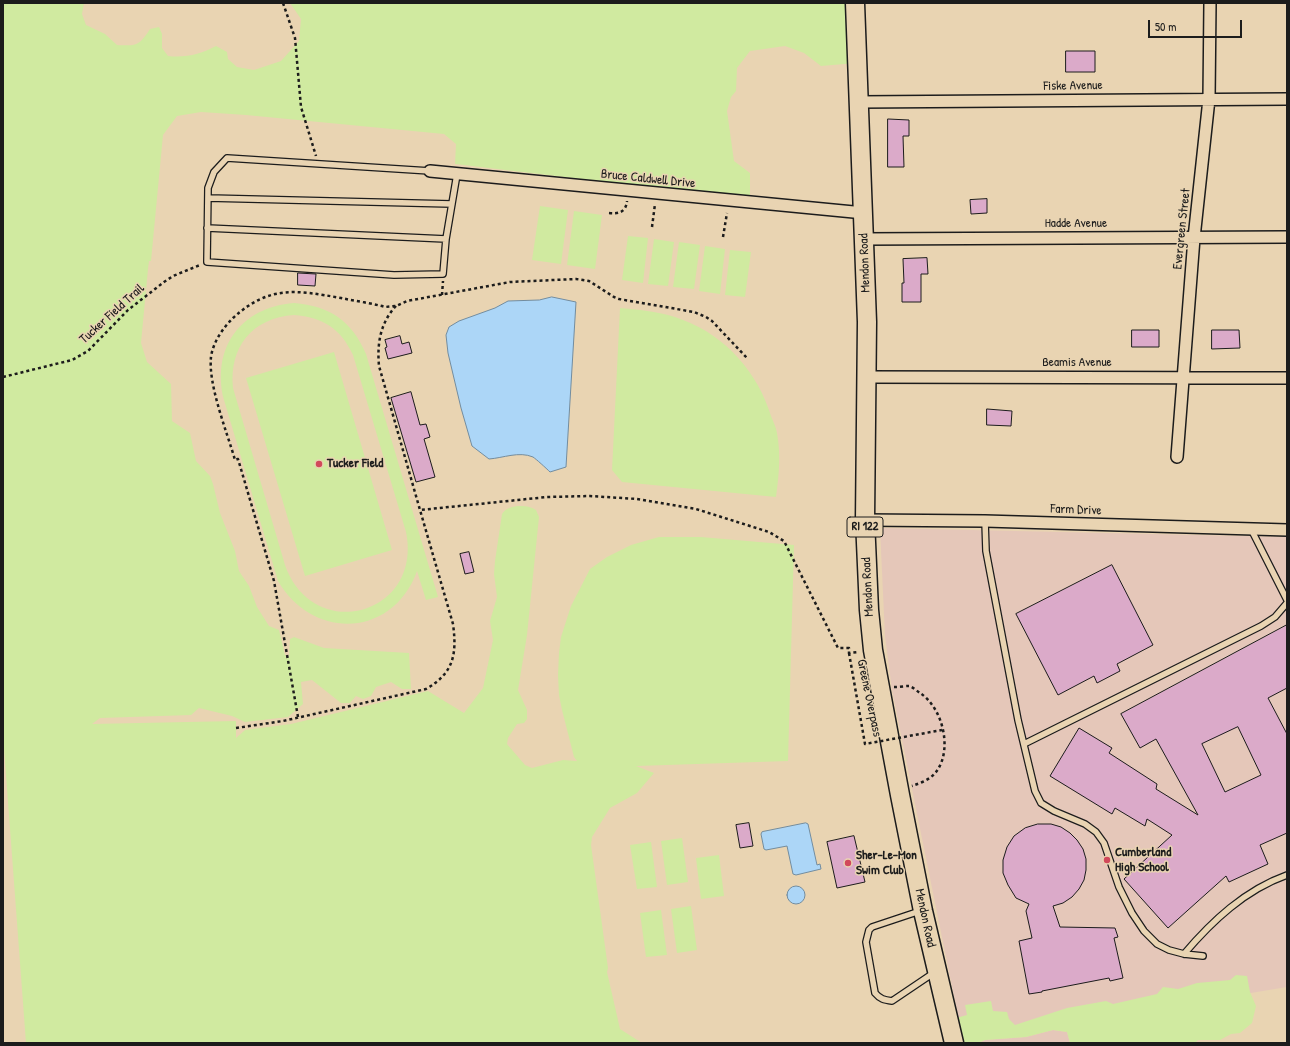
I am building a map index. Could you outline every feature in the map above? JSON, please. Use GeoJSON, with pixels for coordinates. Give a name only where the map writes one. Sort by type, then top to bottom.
{"type":"FeatureCollection","features":[{"type":"Feature","properties":{"kind":"main road","name":"Mendon Road"},"geometry":{"type":"LineString","coordinates":[[855,3],[867,322],[868,377],[865,520],[868,602],[873,650],[900,795],[937,971],[954,1043]]}},
{"type":"Feature","properties":{"kind":"street","name":"Evergreen Street"},"geometry":{"type":"LineString","coordinates":[[1177,457],[1194,238],[1210,99],[1210,3]]}},
{"type":"Feature","properties":{"kind":"street","name":"Fiske Avenue"},"geometry":{"type":"LineString","coordinates":[[859,102],[1287,99]]}},
{"type":"Feature","properties":{"kind":"street","name":"Bruce Caldwell Drive"},"geometry":{"type":"LineString","coordinates":[[430,171],[864,213]]}},
{"type":"Feature","properties":{"kind":"street","name":"Hadde Avenue"},"geometry":{"type":"LineString","coordinates":[[864,240],[1287,237]]}},
{"type":"Feature","properties":{"kind":"street","name":"Beamis Avenue"},"geometry":{"type":"LineString","coordinates":[[868,377],[1287,378]]}},
{"type":"Feature","properties":{"kind":"street","name":"Farm Drive"},"geometry":{"type":"LineString","coordinates":[[865,520],[985,521],[1287,530]]}},
{"type":"Feature","properties":{"kind":"lane"},"geometry":{"type":"LineString","coordinates":[[430,171],[227,158],[214,172],[208,188],[207,262],[394,275],[443,274],[446,239],[457,174]]}},
{"type":"Feature","properties":{"kind":"lane"},"geometry":{"type":"LineString","coordinates":[[208,198],[452,204]]}},
{"type":"Feature","properties":{"kind":"lane"},"geometry":{"type":"LineString","coordinates":[[207,228],[446,239]]}},
{"type":"Feature","properties":{"kind":"lane"},"geometry":{"type":"LineString","coordinates":[[985,521],[986,551],[1016,712],[1035,791],[1041,803],[1054,811],[1085,824],[1096,832],[1104,843],[1119,886],[1132,913],[1144,931],[1157,944],[1169,950],[1184,954],[1203,956]]}},
{"type":"Feature","properties":{"kind":"lane"},"geometry":{"type":"LineString","coordinates":[[1251,529],[1287,600]]}},
{"type":"Feature","properties":{"kind":"lane"},"geometry":{"type":"LineString","coordinates":[[1024,744],[1261,626],[1275,617],[1287,603]]}},
{"type":"Feature","properties":{"kind":"lane"},"geometry":{"type":"LineString","coordinates":[[1184,954],[1204,930],[1250,892],[1287,875]]}},
{"type":"Feature","properties":{"kind":"lane"},"geometry":{"type":"LineString","coordinates":[[924,911],[872,927],[869,930],[866,942],[875,993],[879,998],[892,1001],[937,971]]}},
{"type":"Feature","properties":{"kind":"path"},"geometry":{"type":"LineString","coordinates":[[283,3],[295,38],[301,107],[319,164]]}},
{"type":"Feature","properties":{"kind":"path"},"geometry":{"type":"LineString","coordinates":[[609,213],[617,214],[623,211],[627,206],[627,201]]}},
{"type":"Feature","properties":{"kind":"path"},"geometry":{"type":"LineString","coordinates":[[652,227],[655,204]]}},
{"type":"Feature","properties":{"kind":"path"},"geometry":{"type":"LineString","coordinates":[[723,237],[726,213]]}},
{"type":"Feature","properties":{"kind":"path","name":"Tucker Field Trail"},"geometry":{"type":"LineString","coordinates":[[3,377],[72,360],[83,354],[88,351],[128,310],[164,282],[173,276],[207,262]]}},
{"type":"Feature","properties":{"kind":"path"},"geometry":{"type":"LineString","coordinates":[[442,295],[443,274]]}},
{"type":"Feature","properties":{"kind":"path"},"geometry":{"type":"LineString","coordinates":[[298,717],[274,581],[238,459],[235,460],[214,389],[211,369],[213,349],[223,330],[239,313],[261,299],[275,293],[305,292],[385,307],[396,306],[407,301],[510,282],[582,279],[594,283],[618,299],[694,312],[706,317],[712,321],[747,358]]}},
{"type":"Feature","properties":{"kind":"path"},"geometry":{"type":"LineString","coordinates":[[236,728],[283,721],[426,689],[437,682],[445,674],[451,664],[455,638],[453,624],[378,366],[378,346],[382,330],[389,314],[396,306]]}},
{"type":"Feature","properties":{"kind":"path"},"geometry":{"type":"LineString","coordinates":[[420,510],[547,498],[590,496],[637,499],[696,509],[769,532],[784,541],[838,648],[849,648],[849,653],[862,651]]}},
{"type":"Feature","properties":{"kind":"path","name":"Greene Overpass"},"geometry":{"type":"LineString","coordinates":[[849,653],[865,744],[942,730]]}},
{"type":"Feature","properties":{"kind":"path"},"geometry":{"type":"LineString","coordinates":[[889,688],[910,686],[933,704],[939,716],[945,741],[941,764],[935,773],[928,779],[908,787]]}},
{"type":"Feature","properties":{"kind":"shaded area","name":"Cumberland High School"},"geometry":{"type":"Polygon","coordinates":[[[880,528],[1287,537],[1287,987],[963,1041],[892,690],[885,636],[880,528]]]}},
{"type":"Feature","properties":{"kind":"shaded area"},"geometry":{"type":"Polygon","coordinates":[[[1053,1030],[1067,1032],[1070,1043],[978,1043],[985,1040],[1026,1037],[1053,1030]]]}},
{"type":"Feature","properties":{"kind":"green space"},"geometry":{"type":"Polygon","coordinates":[[[3,3],[84,3],[82,14],[86,25],[105,34],[117,45],[137,44],[143,39],[150,29],[159,27],[162,34],[162,48],[168,56],[193,55],[216,46],[227,52],[228,59],[237,67],[254,70],[281,61],[299,41],[301,19],[290,3],[854,3],[856,63],[821,66],[804,53],[785,46],[750,51],[737,68],[736,91],[731,97],[727,111],[734,161],[750,173],[750,199],[455,164],[456,144],[444,134],[201,112],[177,116],[163,135],[151,261],[149,261],[148,269],[141,343],[147,362],[171,384],[172,421],[190,433],[196,461],[210,476],[220,513],[235,551],[239,571],[249,586],[257,607],[269,626],[279,630],[285,655],[289,656],[290,639],[294,637],[324,648],[409,653],[411,689],[402,689],[391,682],[376,687],[371,696],[363,699],[356,696],[350,703],[341,703],[312,680],[301,682],[303,704],[288,717],[245,722],[232,716],[199,708],[191,715],[100,718],[92,724],[236,721],[236,738],[245,730],[291,724],[428,691],[464,713],[483,688],[493,640],[490,621],[497,597],[494,574],[502,514],[508,508],[523,506],[536,510],[539,517],[527,635],[518,690],[527,710],[527,719],[524,723],[517,724],[508,738],[507,744],[525,765],[532,768],[563,760],[577,761],[574,757],[559,695],[559,653],[561,637],[571,606],[590,569],[607,557],[631,545],[659,537],[701,537],[794,545],[788,761],[636,766],[654,773],[637,793],[610,808],[592,837],[591,845],[608,968],[607,972],[620,1029],[642,1043],[26,1043],[3,735],[3,3]]]}},
{"type":"Feature","properties":{"kind":"green space"},"geometry":{"type":"Polygon","coordinates":[[[540,206],[568,210],[561,264],[532,260],[540,206]]]}},
{"type":"Feature","properties":{"kind":"green space"},"geometry":{"type":"Polygon","coordinates":[[[574,211],[602,215],[595,269],[567,265],[574,211]]]}},
{"type":"Feature","properties":{"kind":"green space"},"geometry":{"type":"Polygon","coordinates":[[[628,236],[648,238],[643,283],[622,280],[628,236]]]}},
{"type":"Feature","properties":{"kind":"green space"},"geometry":{"type":"Polygon","coordinates":[[[654,239],[674,242],[668,286],[648,284],[654,239]]]}},
{"type":"Feature","properties":{"kind":"green space"},"geometry":{"type":"Polygon","coordinates":[[[679,242],[700,245],[694,289],[673,287],[679,242]]]}},
{"type":"Feature","properties":{"kind":"green space"},"geometry":{"type":"Polygon","coordinates":[[[705,246],[725,249],[720,294],[699,291],[705,246]]]}},
{"type":"Feature","properties":{"kind":"green space"},"geometry":{"type":"Polygon","coordinates":[[[730,250],[751,252],[745,297],[725,295],[730,250]]]}},
{"type":"Feature","properties":{"kind":"green space"},"geometry":{"type":"Polygon","coordinates":[[[294,303],[307,305],[329,312],[347,324],[360,342],[366,354],[438,597],[426,600],[417,571],[406,593],[390,609],[372,619],[352,624],[331,622],[311,614],[293,601],[278,581],[224,400],[221,381],[222,363],[226,348],[234,334],[245,322],[259,313],[275,306],[294,303]],[[294,315],[279,317],[266,322],[246,337],[239,348],[235,360],[233,388],[285,565],[299,590],[318,605],[340,612],[362,610],[383,600],[398,583],[407,561],[406,532],[353,355],[337,331],[314,318],[294,315]]]}},
{"type":"Feature","properties":{"kind":"green space"},"geometry":{"type":"Polygon","coordinates":[[[620,308],[660,313],[676,317],[699,327],[726,346],[749,371],[765,400],[777,431],[779,473],[776,497],[622,482],[612,470],[620,308]]]}},
{"type":"Feature","properties":{"kind":"green space","name":"Tucker Field"},"geometry":{"type":"Polygon","coordinates":[[[334,352],[392,550],[305,576],[246,378],[334,352]]]}},
{"type":"Feature","properties":{"kind":"green space"},"geometry":{"type":"Polygon","coordinates":[[[682,838],[688,882],[667,885],[661,841],[682,838]]]}},
{"type":"Feature","properties":{"kind":"green space"},"geometry":{"type":"Polygon","coordinates":[[[651,842],[657,887],[637,889],[630,845],[651,842]]]}},
{"type":"Feature","properties":{"kind":"green space"},"geometry":{"type":"Polygon","coordinates":[[[719,855],[724,896],[701,899],[696,858],[719,855]]]}},
{"type":"Feature","properties":{"kind":"green space"},"geometry":{"type":"Polygon","coordinates":[[[691,906],[697,950],[677,953],[671,909],[691,906]]]}},
{"type":"Feature","properties":{"kind":"green space"},"geometry":{"type":"Polygon","coordinates":[[[661,910],[667,955],[646,957],[640,913],[661,910]]]}},
{"type":"Feature","properties":{"kind":"green space"},"geometry":{"type":"Polygon","coordinates":[[[1236,975],[1247,976],[1250,992],[1256,1006],[1252,1023],[1240,1033],[1231,1034],[1220,1040],[1198,1040],[1195,1043],[1070,1043],[1067,1032],[1053,1030],[1026,1037],[985,1040],[978,1043],[954,1043],[949,1020],[967,1015],[965,1005],[991,1001],[993,1011],[1007,1012],[1009,1019],[1015,1025],[1067,1008],[1106,1001],[1113,1004],[1157,994],[1163,987],[1178,989],[1197,983],[1230,980],[1236,975]]]}},
{"type":"Feature","properties":{"kind":"water"},"geometry":{"type":"Polygon","coordinates":[[[552,297],[576,302],[566,467],[550,472],[533,457],[528,455],[489,459],[472,446],[448,353],[446,335],[449,327],[459,321],[495,308],[508,301],[539,300],[552,297]]]}},
{"type":"Feature","properties":{"kind":"water"},"geometry":{"type":"Polygon","coordinates":[[[806,823],[808,824],[817,865],[820,864],[821,869],[796,875],[793,874],[787,846],[766,850],[764,849],[761,834],[762,832],[806,823]]]}},
{"type":"Feature","properties":{"kind":"water"},"geometry":{"type":"Polygon","coordinates":[[[796,886],[802,889],[805,895],[802,901],[796,904],[790,901],[787,895],[790,889],[796,886]]]}},
{"type":"Feature","properties":{"kind":"building"},"geometry":{"type":"Polygon","coordinates":[[[1066,51],[1095,51],[1095,72],[1066,72],[1066,51]]]}},
{"type":"Feature","properties":{"kind":"building"},"geometry":{"type":"Polygon","coordinates":[[[888,119],[909,120],[909,136],[903,136],[904,167],[888,167],[888,119]]]}},
{"type":"Feature","properties":{"kind":"building"},"geometry":{"type":"Polygon","coordinates":[[[987,199],[987,213],[971,214],[970,200],[987,199]]]}},
{"type":"Feature","properties":{"kind":"building"},"geometry":{"type":"Polygon","coordinates":[[[927,258],[928,274],[921,274],[921,302],[902,302],[902,283],[904,283],[903,259],[927,258]]]}},
{"type":"Feature","properties":{"kind":"building"},"geometry":{"type":"Polygon","coordinates":[[[298,273],[316,274],[315,286],[298,285],[298,273]]]}},
{"type":"Feature","properties":{"kind":"building"},"geometry":{"type":"Polygon","coordinates":[[[1132,330],[1159,330],[1159,347],[1132,347],[1132,330]]]}},
{"type":"Feature","properties":{"kind":"building"},"geometry":{"type":"Polygon","coordinates":[[[1212,330],[1239,330],[1240,348],[1212,349],[1212,330]]]}},
{"type":"Feature","properties":{"kind":"building"},"geometry":{"type":"Polygon","coordinates":[[[400,336],[402,344],[409,342],[412,353],[388,359],[385,348],[387,347],[385,340],[400,336]]]}},
{"type":"Feature","properties":{"kind":"building"},"geometry":{"type":"Polygon","coordinates":[[[411,392],[420,425],[426,424],[430,437],[424,439],[435,477],[416,482],[391,398],[411,392]]]}},
{"type":"Feature","properties":{"kind":"building"},"geometry":{"type":"Polygon","coordinates":[[[987,409],[1012,411],[1011,426],[987,425],[987,409]]]}},
{"type":"Feature","properties":{"kind":"building"},"geometry":{"type":"Polygon","coordinates":[[[469,552],[474,572],[465,574],[460,554],[469,552]]]}},
{"type":"Feature","properties":{"kind":"building"},"geometry":{"type":"Polygon","coordinates":[[[1112,565],[1153,645],[1117,664],[1120,671],[1097,683],[1094,676],[1058,695],[1016,614],[1112,565]]]}},
{"type":"Feature","properties":{"kind":"building","name":"Cumberland High School"},"geometry":{"type":"Polygon","coordinates":[[[1287,625],[1287,688],[1268,698],[1287,734],[1287,833],[1260,845],[1268,864],[1229,882],[1226,876],[1168,928],[1124,879],[1172,835],[1147,819],[1145,826],[1115,808],[1112,814],[1050,776],[1079,728],[1112,748],[1109,753],[1157,784],[1156,789],[1198,815],[1156,739],[1140,748],[1121,714],[1287,625]],[[1238,727],[1202,744],[1225,792],[1261,775],[1238,727]]]}},
{"type":"Feature","properties":{"kind":"building"},"geometry":{"type":"Polygon","coordinates":[[[749,823],[753,846],[740,848],[736,825],[749,823]]]}},
{"type":"Feature","properties":{"kind":"building"},"geometry":{"type":"Polygon","coordinates":[[[1038,824],[1051,824],[1061,827],[1070,833],[1083,849],[1086,859],[1084,880],[1079,889],[1072,897],[1063,903],[1053,906],[1060,927],[1115,928],[1118,937],[1114,938],[1123,978],[1110,981],[1109,978],[1029,994],[1019,941],[1032,938],[1026,911],[1029,904],[1016,898],[1008,885],[1003,873],[1003,860],[1007,847],[1014,836],[1025,828],[1038,824]]]}},
{"type":"Feature","properties":{"kind":"building","name":"Sher-Le-Mon Swim Club"},"geometry":{"type":"Polygon","coordinates":[[[854,836],[865,882],[837,888],[827,842],[854,836]]]}},
{"type":"Feature","properties":{"kind":"place","name":"Tucker Field"},"geometry":{"type":"Point","coordinates":[319,464]}},
{"type":"Feature","properties":{"kind":"place","name":"Cumberland High School"},"geometry":{"type":"Point","coordinates":[1107,860]}},
{"type":"Feature","properties":{"kind":"place","name":"Sher-Le-Mon Swim Club"},"geometry":{"type":"Point","coordinates":[848,863]}}]}
